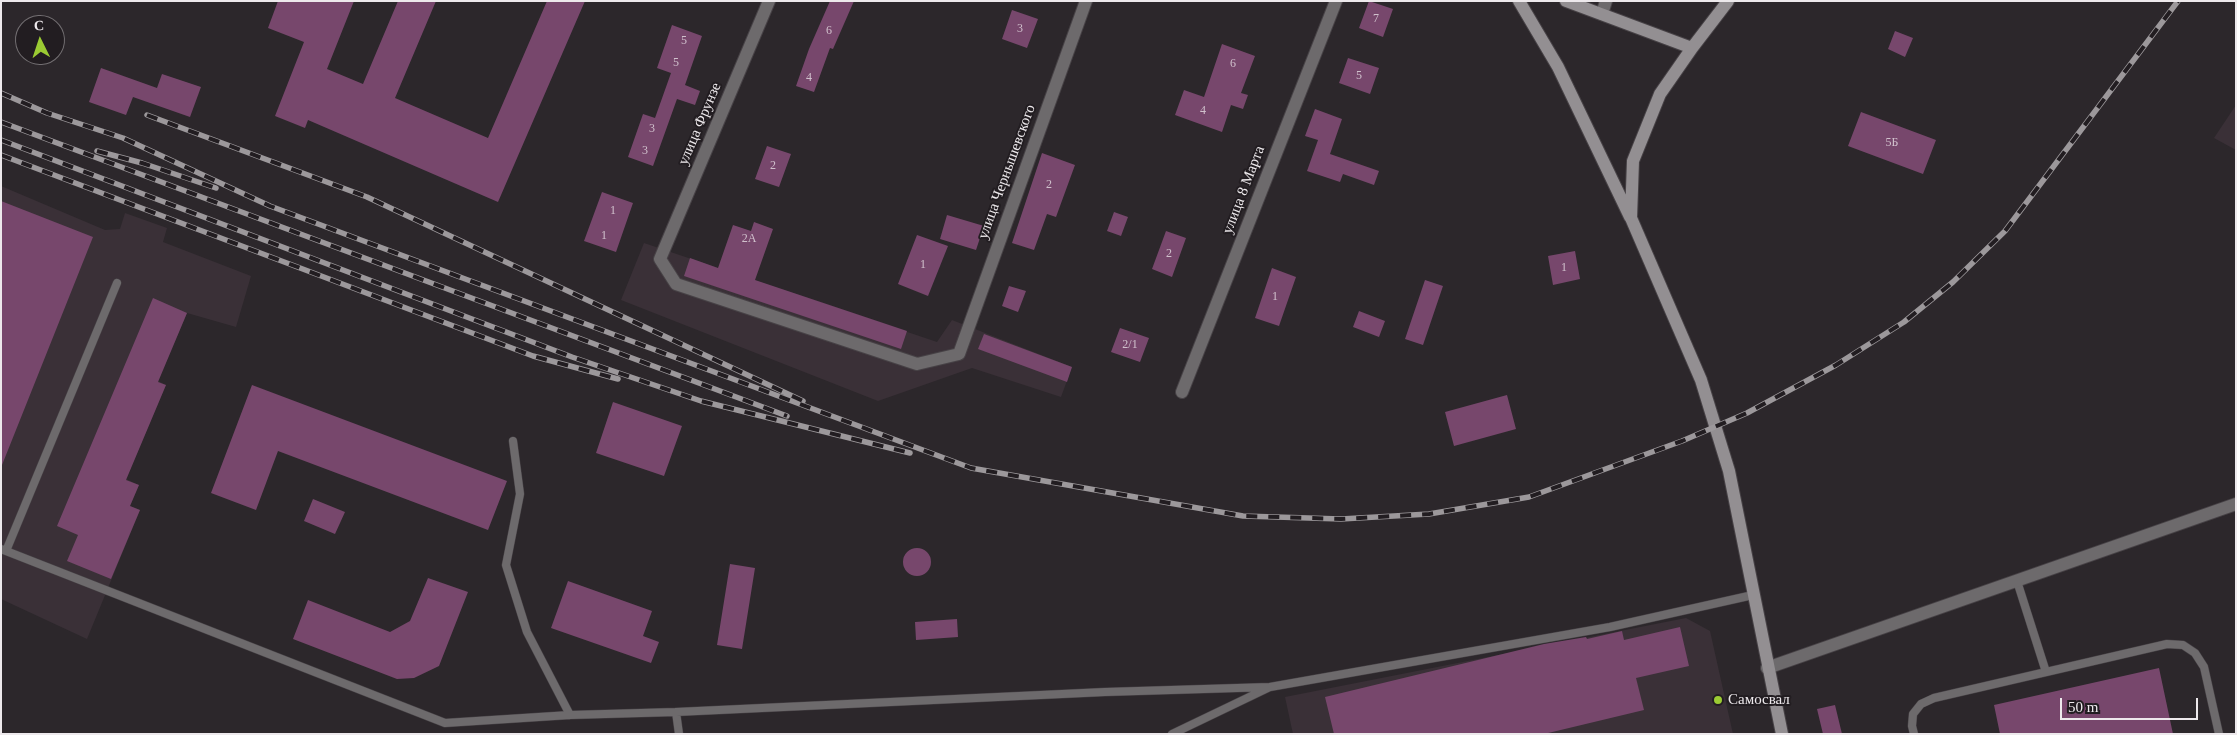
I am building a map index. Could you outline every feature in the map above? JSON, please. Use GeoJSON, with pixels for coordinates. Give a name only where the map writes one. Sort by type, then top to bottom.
{"type":"FeatureCollection","features":[{"type":"Feature","properties":{"kind":"main road"},"geometry":{"type":"LineString","coordinates":[[1519,1],[1558,67],[1631,218],[1701,380],[1729,471],[1767,668],[1782,734]]}},
{"type":"Feature","properties":{"kind":"main road"},"geometry":{"type":"LineString","coordinates":[[1566,1],[1604,8],[1692,48]]}},
{"type":"Feature","properties":{"kind":"main road"},"geometry":{"type":"LineString","coordinates":[[1631,218],[1633,161],[1660,94],[1728,1]]}},
{"type":"Feature","properties":{"kind":"street","name":"улица Фрунзе"},"geometry":{"type":"LineString","coordinates":[[770,1],[660,259],[676,284],[917,364],[959,354]]}},
{"type":"Feature","properties":{"kind":"street","name":"улица Чернышевского"},"geometry":{"type":"LineString","coordinates":[[959,354],[1086,1]]}},
{"type":"Feature","properties":{"kind":"street","name":"улица 8 Марта"},"geometry":{"type":"LineString","coordinates":[[1182,392],[1336,1]]}},
{"type":"Feature","properties":{"kind":"street"},"geometry":{"type":"LineString","coordinates":[[1767,668],[2236,504]]}},
{"type":"Feature","properties":{"kind":"lane"},"geometry":{"type":"LineString","coordinates":[[117,283],[4,550],[445,724],[570,715],[676,712],[1105,692],[1270,687],[1610,627],[1753,594]]}},
{"type":"Feature","properties":{"kind":"lane"},"geometry":{"type":"LineString","coordinates":[[513,440],[520,494],[506,565],[526,632],[570,715]]}},
{"type":"Feature","properties":{"kind":"lane"},"geometry":{"type":"LineString","coordinates":[[2017,581],[2046,672]]}},
{"type":"Feature","properties":{"kind":"lane"},"geometry":{"type":"LineString","coordinates":[[1914,734],[1912,726],[1913,714],[1921,704],[1934,698],[2167,644],[2183,645],[2195,653],[2204,667],[2220,734]]}},
{"type":"Feature","properties":{"kind":"lane"},"geometry":{"type":"LineString","coordinates":[[1172,734],[1270,687]]}},
{"type":"Feature","properties":{"kind":"lane"},"geometry":{"type":"LineString","coordinates":[[676,712],[679,734]]}},
{"type":"Feature","properties":{"kind":"shaded area"},"geometry":{"type":"Polygon","coordinates":[[[2236,105],[2236,150],[2214,138],[2236,105]]]}},
{"type":"Feature","properties":{"kind":"shaded area"},"geometry":{"type":"Polygon","coordinates":[[[1,186],[105,230],[120,229],[125,213],[167,228],[163,242],[251,276],[236,327],[187,313],[158,381],[166,385],[126,479],[139,485],[130,506],[140,510],[87,639],[1,599],[1,186]]]}},
{"type":"Feature","properties":{"kind":"shaded area"},"geometry":{"type":"Polygon","coordinates":[[[644,243],[937,342],[952,320],[1072,367],[1061,397],[972,368],[878,401],[621,300],[644,243]]]}},
{"type":"Feature","properties":{"kind":"shaded area"},"geometry":{"type":"Polygon","coordinates":[[[1686,618],[1710,631],[1733,734],[1293,734],[1285,697],[1686,618]]]}},
{"type":"Feature","properties":{"kind":"building"},"geometry":{"type":"Polygon","coordinates":[[[278,1],[354,1],[327,69],[363,84],[398,1],[436,1],[395,98],[488,138],[547,1],[585,1],[498,202],[308,120],[305,128],[275,116],[304,42],[268,28],[278,1]]]}},
{"type":"Feature","properties":{"kind":"building"},"geometry":{"type":"Polygon","coordinates":[[[830,1],[854,1],[833,49],[830,48],[814,92],[796,86],[809,49],[830,1]]]}},
{"type":"Feature","properties":{"kind":"building"},"geometry":{"type":"Polygon","coordinates":[[[1369,1],[1393,9],[1383,37],[1359,28],[1369,1]]]}},
{"type":"Feature","properties":{"kind":"building"},"geometry":{"type":"Polygon","coordinates":[[[1012,10],[1038,19],[1027,48],[1002,39],[1012,10]]]}},
{"type":"Feature","properties":{"kind":"building"},"geometry":{"type":"Polygon","coordinates":[[[672,25],[702,36],[685,85],[700,91],[695,105],[677,99],[653,166],[628,157],[643,114],[655,118],[671,73],[657,68],[672,25]]]}},
{"type":"Feature","properties":{"kind":"building"},"geometry":{"type":"Polygon","coordinates":[[[1895,31],[1913,38],[1905,57],[1888,49],[1895,31]]]}},
{"type":"Feature","properties":{"kind":"building"},"geometry":{"type":"Polygon","coordinates":[[[1222,44],[1255,56],[1241,93],[1248,95],[1243,109],[1231,105],[1222,132],[1175,115],[1184,90],[1204,97],[1222,44]]]}},
{"type":"Feature","properties":{"kind":"building"},"geometry":{"type":"Polygon","coordinates":[[[1348,58],[1379,68],[1370,94],[1339,83],[1348,58]]]}},
{"type":"Feature","properties":{"kind":"building"},"geometry":{"type":"Polygon","coordinates":[[[101,68],[157,88],[162,74],[201,87],[190,117],[133,97],[126,115],[89,102],[101,68]]]}},
{"type":"Feature","properties":{"kind":"building"},"geometry":{"type":"Polygon","coordinates":[[[1315,109],[1342,119],[1330,154],[1379,171],[1374,185],[1343,174],[1340,182],[1307,171],[1318,140],[1305,136],[1315,109]]]}},
{"type":"Feature","properties":{"kind":"building"},"geometry":{"type":"Polygon","coordinates":[[[1861,112],[1936,140],[1923,174],[1848,146],[1861,112]]]}},
{"type":"Feature","properties":{"kind":"building"},"geometry":{"type":"Polygon","coordinates":[[[767,146],[791,154],[779,187],[755,179],[767,146]]]}},
{"type":"Feature","properties":{"kind":"building"},"geometry":{"type":"Polygon","coordinates":[[[1042,153],[1075,165],[1056,217],[1047,214],[1034,250],[1012,243],[1042,153]]]}},
{"type":"Feature","properties":{"kind":"building"},"geometry":{"type":"Polygon","coordinates":[[[602,192],[633,203],[616,252],[584,241],[602,192]]]}},
{"type":"Feature","properties":{"kind":"building"},"geometry":{"type":"Polygon","coordinates":[[[1,201],[93,237],[2,465],[1,465],[1,201]]]}},
{"type":"Feature","properties":{"kind":"building"},"geometry":{"type":"Polygon","coordinates":[[[1114,212],[1128,217],[1121,236],[1107,231],[1114,212]]]}},
{"type":"Feature","properties":{"kind":"building"},"geometry":{"type":"Polygon","coordinates":[[[947,215],[984,226],[976,250],[940,239],[947,215]]]}},
{"type":"Feature","properties":{"kind":"building"},"geometry":{"type":"Polygon","coordinates":[[[754,222],[773,229],[755,280],[907,331],[901,349],[684,276],[690,258],[718,268],[733,225],[751,231],[754,222]]]}},
{"type":"Feature","properties":{"kind":"building"},"geometry":{"type":"Polygon","coordinates":[[[1166,231],[1186,238],[1172,277],[1152,269],[1166,231]]]}},
{"type":"Feature","properties":{"kind":"building"},"geometry":{"type":"Polygon","coordinates":[[[917,235],[948,246],[928,296],[898,284],[917,235]]]}},
{"type":"Feature","properties":{"kind":"building"},"geometry":{"type":"Polygon","coordinates":[[[1575,251],[1580,279],[1553,285],[1548,256],[1575,251]]]}},
{"type":"Feature","properties":{"kind":"building"},"geometry":{"type":"Polygon","coordinates":[[[1272,268],[1296,277],[1279,326],[1255,318],[1272,268]]]}},
{"type":"Feature","properties":{"kind":"building"},"geometry":{"type":"Polygon","coordinates":[[[1425,280],[1443,286],[1423,345],[1405,339],[1425,280]]]}},
{"type":"Feature","properties":{"kind":"building"},"geometry":{"type":"Polygon","coordinates":[[[1009,286],[1026,291],[1018,312],[1002,306],[1009,286]]]}},
{"type":"Feature","properties":{"kind":"building"},"geometry":{"type":"Polygon","coordinates":[[[153,298],[187,313],[158,382],[166,385],[126,480],[139,485],[130,506],[140,510],[111,579],[67,561],[78,535],[57,526],[153,298]]]}},
{"type":"Feature","properties":{"kind":"building"},"geometry":{"type":"Polygon","coordinates":[[[1359,311],[1385,321],[1379,337],[1353,327],[1359,311]]]}},
{"type":"Feature","properties":{"kind":"building"},"geometry":{"type":"Polygon","coordinates":[[[1120,328],[1149,338],[1140,362],[1111,352],[1120,328]]]}},
{"type":"Feature","properties":{"kind":"building"},"geometry":{"type":"Polygon","coordinates":[[[984,334],[1072,367],[1067,382],[978,349],[984,334]]]}},
{"type":"Feature","properties":{"kind":"building"},"geometry":{"type":"Polygon","coordinates":[[[252,385],[507,481],[488,530],[278,451],[256,510],[211,493],[252,385]]]}},
{"type":"Feature","properties":{"kind":"building"},"geometry":{"type":"Polygon","coordinates":[[[1507,395],[1516,429],[1454,446],[1445,412],[1507,395]]]}},
{"type":"Feature","properties":{"kind":"building"},"geometry":{"type":"Polygon","coordinates":[[[613,402],[682,426],[664,476],[596,453],[613,402]]]}},
{"type":"Feature","properties":{"kind":"building"},"geometry":{"type":"Polygon","coordinates":[[[313,499],[345,512],[335,534],[304,521],[313,499]]]}},
{"type":"Feature","properties":{"kind":"building"},"geometry":{"type":"Polygon","coordinates":[[[917,548],[927,552],[931,562],[927,572],[917,576],[907,572],[903,562],[907,552],[917,548]]]}},
{"type":"Feature","properties":{"kind":"building"},"geometry":{"type":"Polygon","coordinates":[[[730,564],[755,568],[742,649],[717,645],[730,564]]]}},
{"type":"Feature","properties":{"kind":"building"},"geometry":{"type":"Polygon","coordinates":[[[428,578],[468,592],[439,666],[414,678],[397,679],[293,639],[308,600],[390,632],[410,621],[428,578]]]}},
{"type":"Feature","properties":{"kind":"building"},"geometry":{"type":"Polygon","coordinates":[[[568,581],[652,611],[643,636],[659,642],[651,663],[551,628],[568,581]]]}},
{"type":"Feature","properties":{"kind":"building"},"geometry":{"type":"Polygon","coordinates":[[[957,619],[958,637],[916,640],[915,622],[957,619]]]}},
{"type":"Feature","properties":{"kind":"building"},"geometry":{"type":"Polygon","coordinates":[[[1680,627],[1689,666],[1636,678],[1644,710],[1544,734],[1334,734],[1325,697],[1544,644],[1586,637],[1587,639],[1622,631],[1624,640],[1680,627]]]}},
{"type":"Feature","properties":{"kind":"building"},"geometry":{"type":"Polygon","coordinates":[[[2159,668],[2173,734],[2000,734],[1994,705],[2159,668]]]}},
{"type":"Feature","properties":{"kind":"building"},"geometry":{"type":"Polygon","coordinates":[[[1835,705],[1842,734],[1823,734],[1817,709],[1835,705]]]}},
{"type":"Feature","properties":{"kind":"railway"},"geometry":{"type":"LineString","coordinates":[[1,93],[47,113],[123,138],[270,206],[971,468],[1243,516],[1341,519],[1429,514],[1529,497],[1682,441],[1747,413],[1836,365],[1904,322],[1953,282],[2005,231],[2178,1]]}},
{"type":"Feature","properties":{"kind":"railway"},"geometry":{"type":"LineString","coordinates":[[147,115],[367,197],[803,401]]}},
{"type":"Feature","properties":{"kind":"railway"},"geometry":{"type":"LineString","coordinates":[[1,122],[787,416]]}},
{"type":"Feature","properties":{"kind":"railway"},"geometry":{"type":"LineString","coordinates":[[1,140],[572,357],[701,401],[910,453]]}},
{"type":"Feature","properties":{"kind":"railway"},"geometry":{"type":"LineString","coordinates":[[97,151],[142,163],[216,188]]}},
{"type":"Feature","properties":{"kind":"railway"},"geometry":{"type":"LineString","coordinates":[[1,155],[533,356],[618,379]]}},
{"type":"Feature","properties":{"kind":"place","name":"Самосвал"},"geometry":{"type":"Point","coordinates":[1718,700]}}]}
